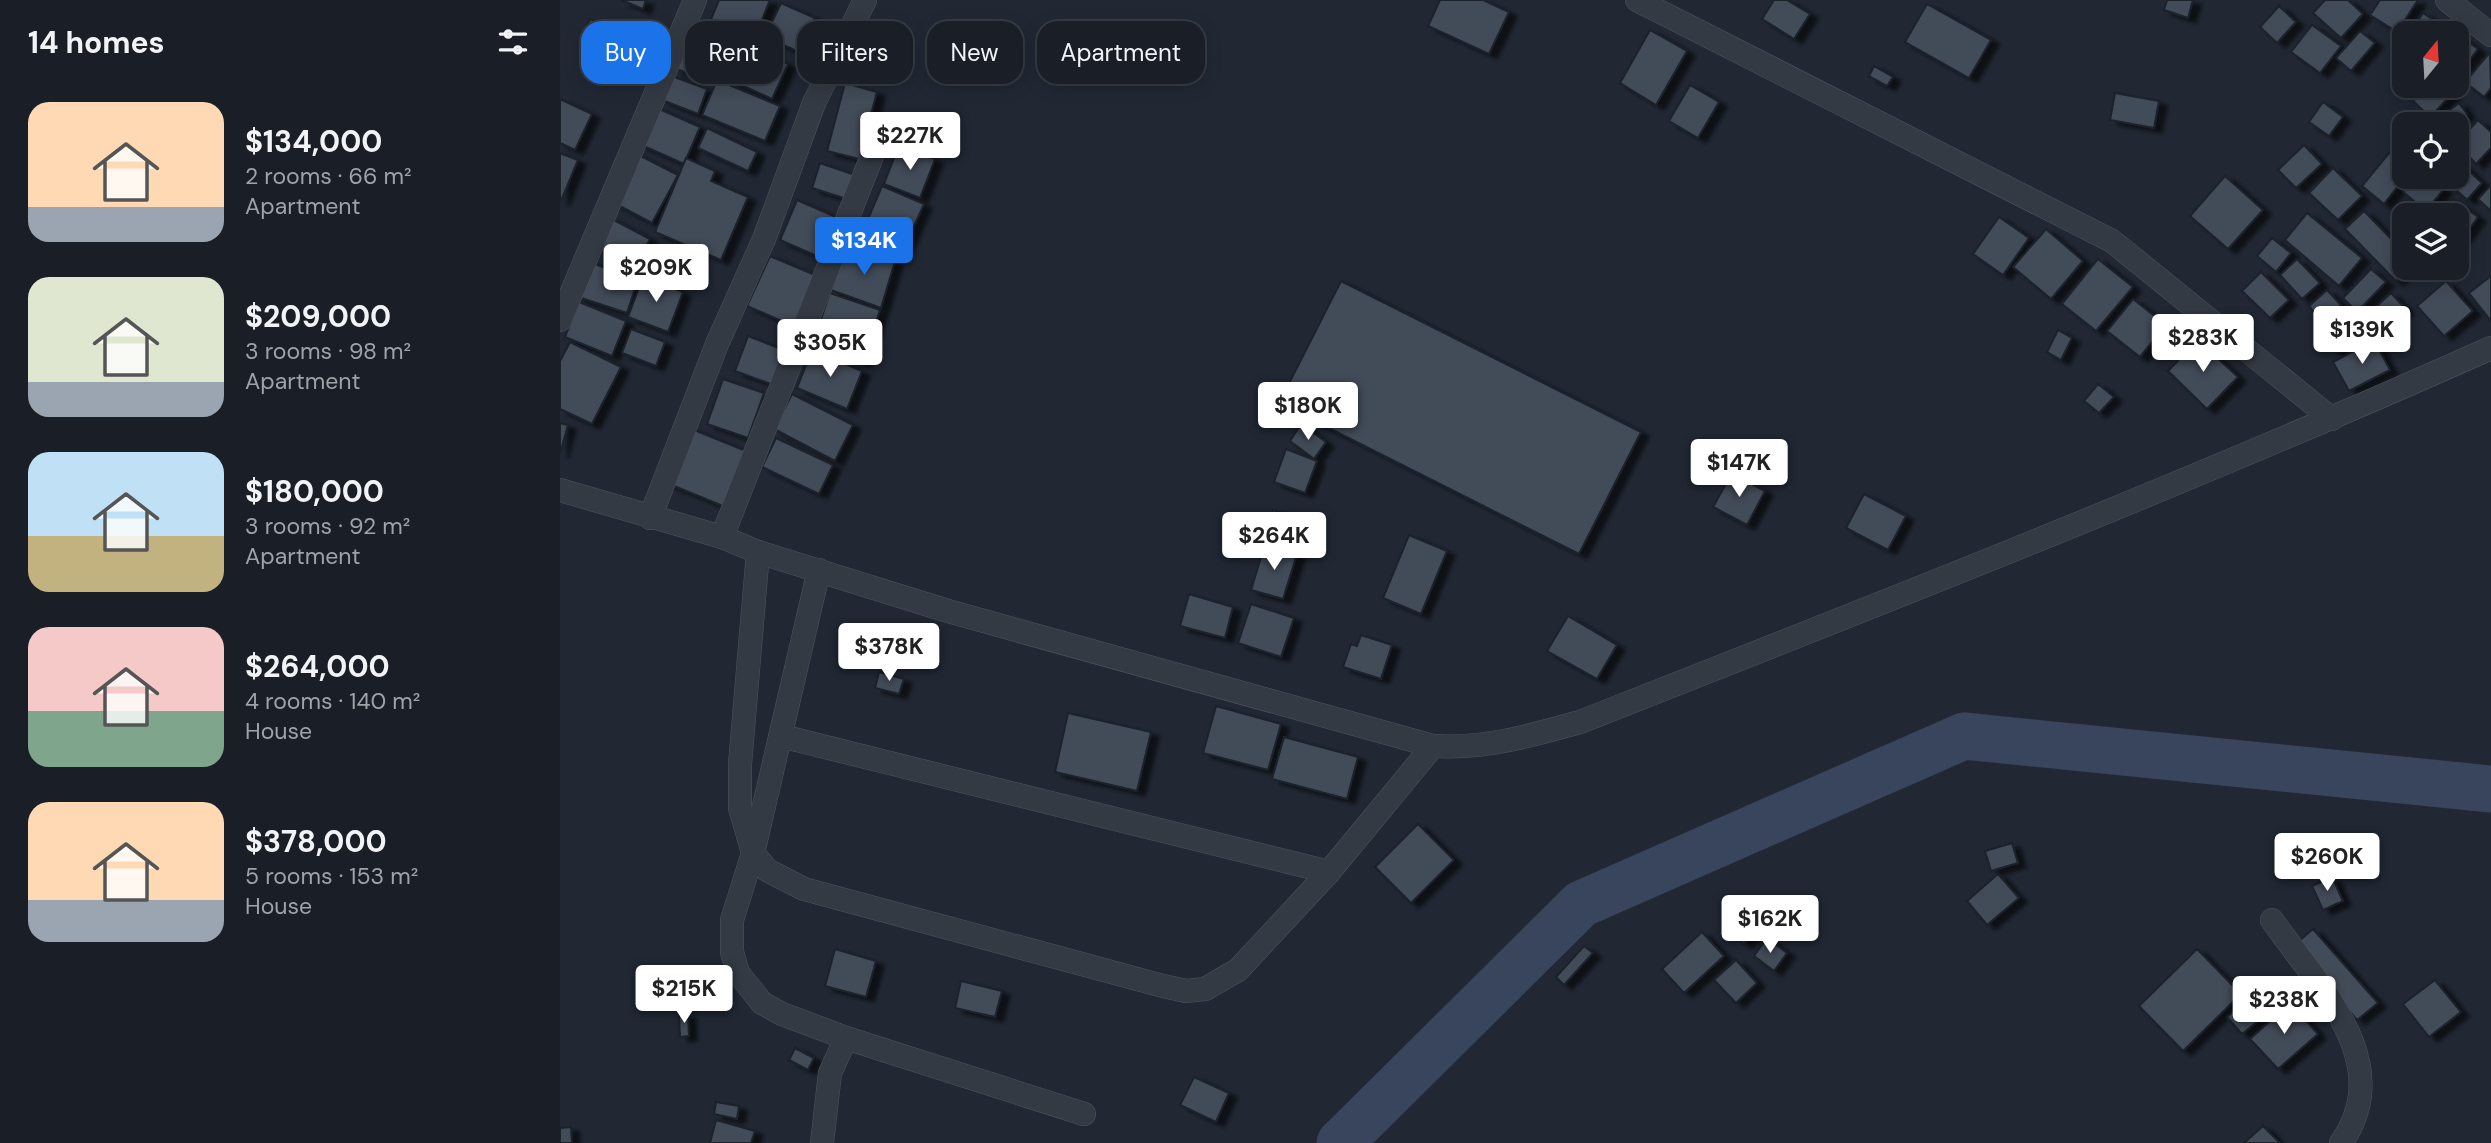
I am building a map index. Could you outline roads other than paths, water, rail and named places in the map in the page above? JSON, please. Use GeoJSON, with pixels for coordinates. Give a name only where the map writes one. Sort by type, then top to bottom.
{"type":"FeatureCollection","features":[{"type":"Feature","properties":{"kind":"street"},"geometry":{"type":"LineString","coordinates":[[560,320],[695,0]]}},
{"type":"Feature","properties":{"kind":"street"},"geometry":{"type":"LineString","coordinates":[[650,518],[718,344],[764,239],[814,103],[865,0]]}},
{"type":"Feature","properties":{"kind":"street"},"geometry":{"type":"LineString","coordinates":[[1637,0],[2112,241],[2332,419]]}},
{"type":"Feature","properties":{"kind":"street"},"geometry":{"type":"LineString","coordinates":[[2447,0],[2491,35]]}},
{"type":"Feature","properties":{"kind":"street"},"geometry":{"type":"LineString","coordinates":[[722,537],[872,156]]}},
{"type":"Feature","properties":{"kind":"street"},"geometry":{"type":"LineString","coordinates":[[560,490],[722,537],[758,552],[948,611],[1433,746],[1460,748],[1499,744],[1580,722],[2101,515],[2332,419],[2491,348]]}},
{"type":"Feature","properties":{"kind":"street"},"geometry":{"type":"LineString","coordinates":[[758,552],[740,764],[740,808],[753,853],[767,870],[804,889],[1186,991],[1205,989],[1238,970],[1329,872],[1433,746]]}},
{"type":"Feature","properties":{"kind":"street"},"geometry":{"type":"LineString","coordinates":[[819,570],[753,853],[732,920],[732,953],[738,973],[762,1003],[782,1014],[846,1038],[1084,1114]]}},
{"type":"Feature","properties":{"kind":"street"},"geometry":{"type":"LineString","coordinates":[[781,736],[1329,872]]}},
{"type":"Feature","properties":{"kind":"street"},"geometry":{"type":"LineString","coordinates":[[2272,920],[2348,1028],[2360,1058],[2362,1083],[2357,1107],[2341,1143]]}},
{"type":"Feature","properties":{"kind":"street"},"geometry":{"type":"LineString","coordinates":[[822,1143],[830,1073],[846,1038]]}},
{"type":"Feature","properties":{"kind":"waterway"},"geometry":{"type":"LineString","coordinates":[[1340,1143],[1581,904],[1964,736],[2491,789]]}}]}
